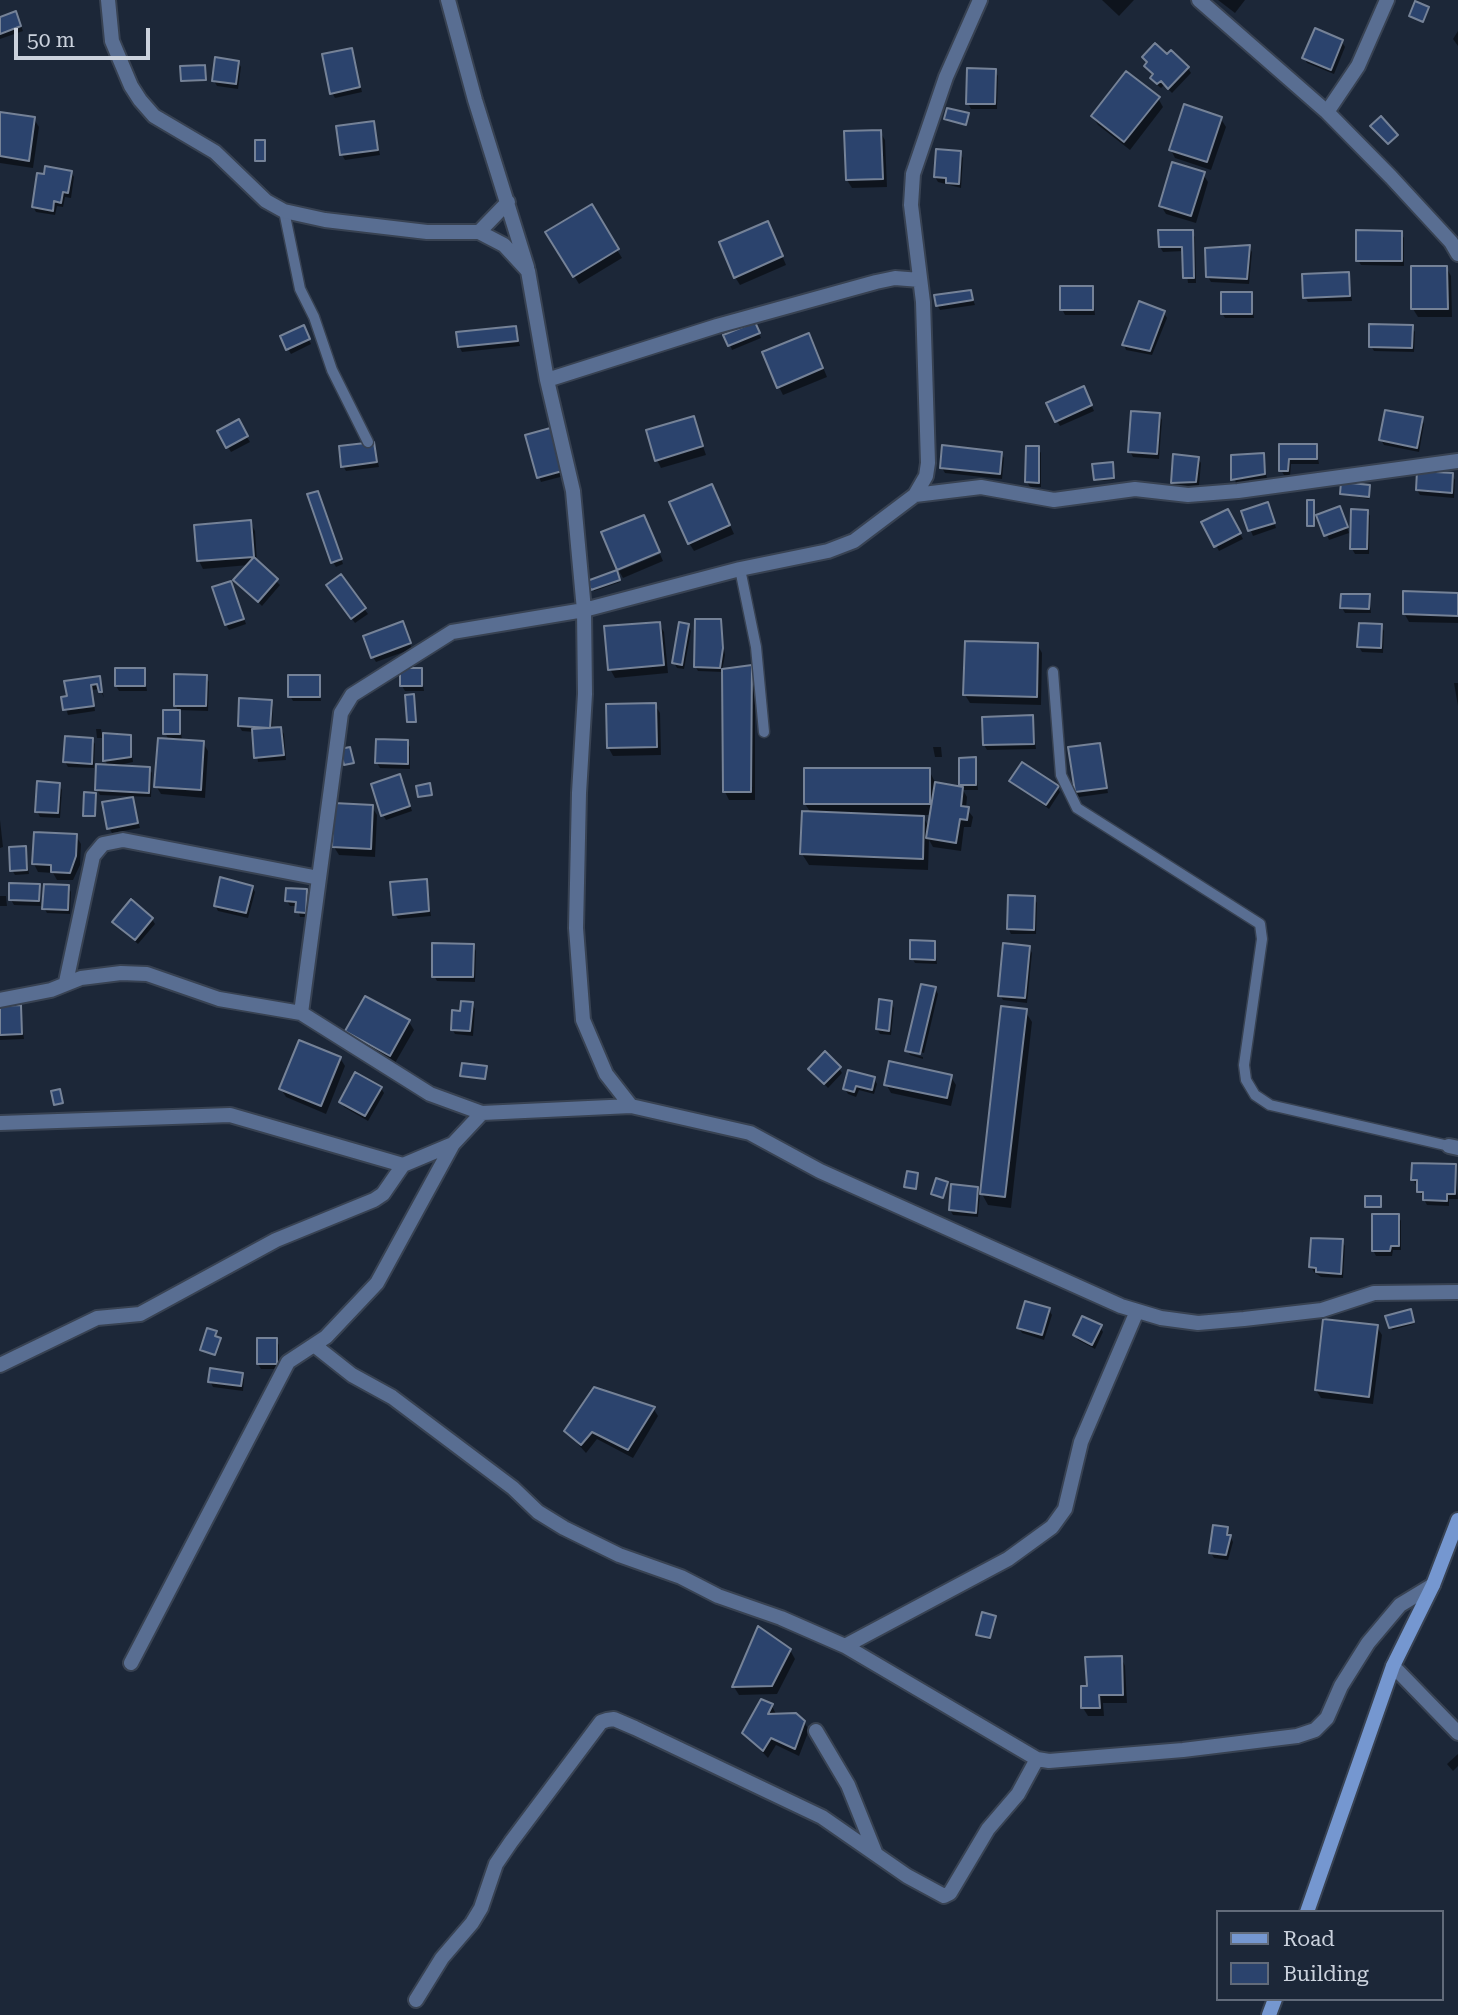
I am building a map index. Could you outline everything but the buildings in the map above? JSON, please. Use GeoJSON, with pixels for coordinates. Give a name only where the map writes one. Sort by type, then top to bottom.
{"type":"FeatureCollection","features":[{"type":"Feature","properties":{"kind":"main road"},"geometry":{"type":"LineString","coordinates":[[1308,1910],[1393,1666],[1433,1585],[1458,1520]]}},
{"type":"Feature","properties":{"kind":"street"},"geometry":{"type":"LineString","coordinates":[[108,0],[112,41],[140,100],[154,117],[215,152],[266,201],[284,211],[325,219],[427,232],[479,233],[504,245],[528,271]]}},
{"type":"Feature","properties":{"kind":"street"},"geometry":{"type":"LineString","coordinates":[[448,0],[475,100],[509,202],[528,271],[547,380],[573,491],[584,610],[586,694],[579,793],[576,928],[581,1005],[583,1020],[606,1073],[631,1106]]}},
{"type":"Feature","properties":{"kind":"street"},"geometry":{"type":"LineString","coordinates":[[301,1013],[341,713],[352,695],[452,632],[584,610],[740,569],[811,556],[853,541],[915,495],[926,476],[928,463],[920,280],[911,205],[913,174],[946,77],[980,0]]}},
{"type":"Feature","properties":{"kind":"street"},"geometry":{"type":"LineString","coordinates":[[1199,0],[1327,112],[1400,186],[1451,242],[1458,254]]}},
{"type":"Feature","properties":{"kind":"street"},"geometry":{"type":"LineString","coordinates":[[1327,112],[1358,66],[1387,0]]}},
{"type":"Feature","properties":{"kind":"street"},"geometry":{"type":"LineString","coordinates":[[479,233],[509,202]]}},
{"type":"Feature","properties":{"kind":"street"},"geometry":{"type":"LineString","coordinates":[[547,380],[717,326],[876,282],[895,278],[920,280]]}},
{"type":"Feature","properties":{"kind":"street"},"geometry":{"type":"LineString","coordinates":[[915,495],[981,487],[1054,500],[1135,489],[1188,495],[1238,491],[1458,461]]}},
{"type":"Feature","properties":{"kind":"street"},"geometry":{"type":"LineString","coordinates":[[66,982],[93,856],[103,844],[123,840],[319,878]]}},
{"type":"Feature","properties":{"kind":"street"},"geometry":{"type":"LineString","coordinates":[[0,1000],[51,990],[66,982],[121,973],[148,974],[219,999],[301,1013],[430,1094],[482,1113],[631,1106],[750,1133],[820,1171],[1137,1311],[1161,1318],[1198,1323],[1322,1310],[1374,1293],[1458,1292]]}},
{"type":"Feature","properties":{"kind":"street"},"geometry":{"type":"LineString","coordinates":[[131,1663],[288,1362],[326,1337],[377,1283],[453,1144],[482,1113]]}},
{"type":"Feature","properties":{"kind":"street"},"geometry":{"type":"LineString","coordinates":[[0,1124],[230,1115],[403,1165],[416,1162],[453,1144]]}},
{"type":"Feature","properties":{"kind":"street"},"geometry":{"type":"LineString","coordinates":[[0,1364],[97,1318],[140,1314],[276,1240],[374,1200],[383,1194],[403,1165]]}},
{"type":"Feature","properties":{"kind":"street"},"geometry":{"type":"LineString","coordinates":[[845,1646],[1007,1559],[1052,1527],[1065,1509],[1081,1442],[1137,1311]]}},
{"type":"Feature","properties":{"kind":"street"},"geometry":{"type":"LineString","coordinates":[[314,1345],[352,1375],[392,1397],[513,1488],[538,1512],[564,1528],[619,1555],[681,1577],[718,1597],[781,1618],[845,1646],[1037,1759],[1049,1761],[1183,1750],[1307,1734],[1327,1718],[1359,1656],[1400,1605],[1433,1585]]}},
{"type":"Feature","properties":{"kind":"street"},"geometry":{"type":"LineString","coordinates":[[1393,1666],[1458,1733]]}},
{"type":"Feature","properties":{"kind":"street"},"geometry":{"type":"LineString","coordinates":[[416,2000],[442,1958],[472,1923],[481,1908],[496,1864],[601,1722],[614,1719],[635,1728],[822,1817],[928,1889],[944,1896],[950,1894],[988,1829],[1018,1794],[1037,1759]]}},
{"type":"Feature","properties":{"kind":"street"},"geometry":{"type":"LineString","coordinates":[[816,1731],[848,1785],[875,1852]]}},
{"type":"Feature","properties":{"kind":"lane"},"geometry":{"type":"LineString","coordinates":[[284,211],[300,289],[314,317],[332,370],[368,442]]}},
{"type":"Feature","properties":{"kind":"lane"},"geometry":{"type":"LineString","coordinates":[[740,569],[756,647],[764,732]]}},
{"type":"Feature","properties":{"kind":"lane"},"geometry":{"type":"LineString","coordinates":[[1053,672],[1061,775],[1077,808],[1260,924],[1262,939],[1244,1065],[1246,1080],[1255,1095],[1269,1105],[1454,1147]]}}]}
